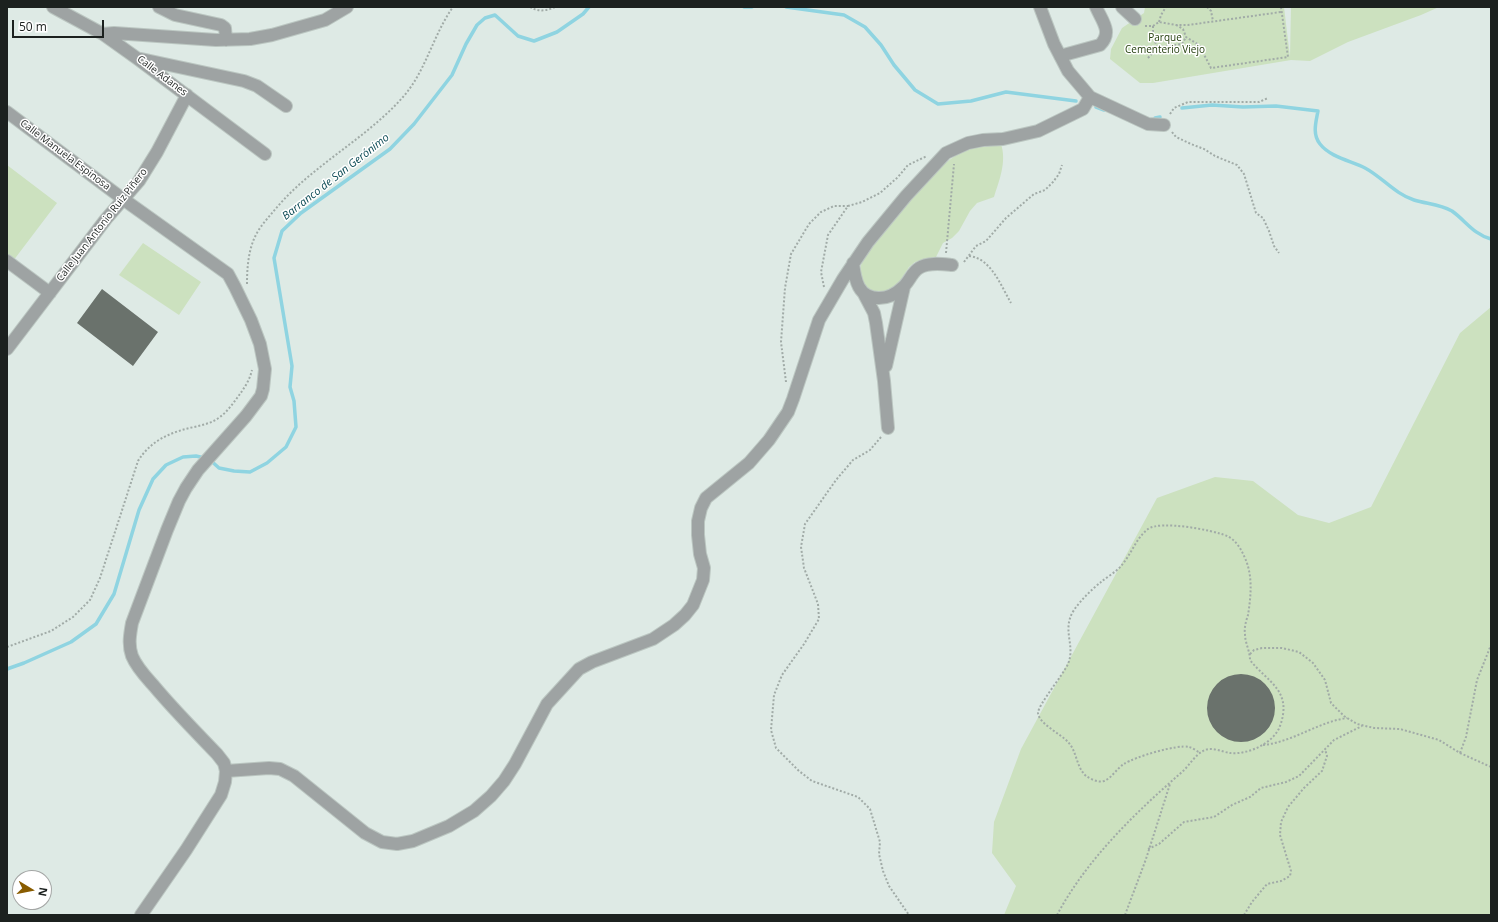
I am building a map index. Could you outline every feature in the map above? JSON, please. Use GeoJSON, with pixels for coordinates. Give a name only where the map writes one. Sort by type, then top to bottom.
{"type":"FeatureCollection","features":[{"type":"Feature","properties":{"kind":"street","name":"Calle Adanes"},"geometry":{"type":"LineString","coordinates":[[53,7],[102,34],[138,59],[264,154]]}},
{"type":"Feature","properties":{"kind":"street"},"geometry":{"type":"LineString","coordinates":[[159,7],[175,15],[221,25],[225,28],[226,40]]}},
{"type":"Feature","properties":{"kind":"street"},"geometry":{"type":"LineString","coordinates":[[102,34],[114,33],[226,40],[250,39],[272,35],[325,20],[347,7]]}},
{"type":"Feature","properties":{"kind":"street"},"geometry":{"type":"LineString","coordinates":[[1040,7],[1054,44],[1068,71],[1090,97],[1148,124],[1164,125]]}},
{"type":"Feature","properties":{"kind":"street"},"geometry":{"type":"LineString","coordinates":[[1060,56],[1100,45],[1105,40],[1107,29],[1096,7]]}},
{"type":"Feature","properties":{"kind":"street"},"geometry":{"type":"LineString","coordinates":[[1122,7],[1135,19]]}},
{"type":"Feature","properties":{"kind":"street"},"geometry":{"type":"LineString","coordinates":[[138,59],[244,81],[257,86],[286,106]]}},
{"type":"Feature","properties":{"kind":"street","name":"Calle Juan Antonio Ruiz Piñero"},"geometry":{"type":"LineString","coordinates":[[7,349],[106,219],[135,186],[148,166],[187,95]]}},
{"type":"Feature","properties":{"kind":"street"},"geometry":{"type":"LineString","coordinates":[[141,915],[210,814],[221,795],[225,782],[226,771],[269,768],[280,769],[294,776],[365,833],[382,842],[397,844],[413,841],[449,826],[474,811],[491,796],[504,781],[515,764],[547,704],[579,669],[592,662],[653,639],[674,625],[685,615],[693,604],[703,580],[704,568],[700,554],[698,522],[701,508],[706,498],[749,463],[769,440],[788,412],[819,320],[853,263],[888,218],[951,151],[968,143],[1003,139],[1038,130],[1083,109],[1090,97]]}},
{"type":"Feature","properties":{"kind":"street","name":"Calle Manuela Espinosa"},"geometry":{"type":"LineString","coordinates":[[7,112],[228,274],[256,332],[264,361],[266,378],[264,389],[261,396],[246,416],[198,470],[179,501],[137,609],[130,635],[132,656],[140,670],[217,754],[224,763],[226,771]]}},
{"type":"Feature","properties":{"kind":"street"},"geometry":{"type":"LineString","coordinates":[[7,261],[50,293]]}},
{"type":"Feature","properties":{"kind":"street"},"geometry":{"type":"LineString","coordinates":[[853,263],[854,275],[858,286],[874,313],[884,381],[888,428]]}},
{"type":"Feature","properties":{"kind":"street"},"geometry":{"type":"LineString","coordinates":[[864,294],[871,298],[888,297],[894,295],[904,287],[919,268],[932,264],[950,265]]}},
{"type":"Feature","properties":{"kind":"street"},"geometry":{"type":"LineString","coordinates":[[884,381],[887,361],[904,287]]}},
{"type":"Feature","properties":{"kind":"path"},"geometry":{"type":"LineString","coordinates":[[244,307],[247,297],[250,252],[254,239],[260,229],[279,204],[300,182],[372,126],[403,97],[416,78],[440,28],[453,7]]}},
{"type":"Feature","properties":{"kind":"path"},"geometry":{"type":"LineString","coordinates":[[530,7],[537,10],[547,10],[555,7]]}},
{"type":"Feature","properties":{"kind":"path"},"geometry":{"type":"LineString","coordinates":[[1135,19],[1146,27],[1153,26],[1159,22],[1166,7]]}},
{"type":"Feature","properties":{"kind":"path"},"geometry":{"type":"LineString","coordinates":[[1207,7],[1211,11],[1213,22]]}},
{"type":"Feature","properties":{"kind":"path"},"geometry":{"type":"LineString","coordinates":[[1176,25],[1183,29],[1186,37],[1199,45],[1211,68],[1288,57],[1281,7]]}},
{"type":"Feature","properties":{"kind":"path"},"geometry":{"type":"LineString","coordinates":[[1159,22],[1176,25],[1188,25],[1281,12]]}},
{"type":"Feature","properties":{"kind":"path"},"geometry":{"type":"LineString","coordinates":[[1153,26],[1153,33],[1157,48]]}},
{"type":"Feature","properties":{"kind":"path"},"geometry":{"type":"LineString","coordinates":[[1148,58],[1157,48],[1182,44],[1186,37]]}},
{"type":"Feature","properties":{"kind":"path"},"geometry":{"type":"LineString","coordinates":[[1268,98],[1260,102],[1188,102],[1174,108],[1164,125],[1176,137],[1237,165],[1244,174],[1256,213],[1263,218],[1274,246],[1279,253]]}},
{"type":"Feature","properties":{"kind":"path"},"geometry":{"type":"LineString","coordinates":[[793,399],[785,380],[781,342],[785,288],[791,254],[809,224],[821,212],[834,206],[848,206],[862,202],[880,192],[898,177],[908,165],[926,156],[951,151],[946,254],[950,265],[961,266],[976,246],[986,241],[1006,218],[1019,206],[1034,194],[1045,190],[1059,174],[1062,165]]}},
{"type":"Feature","properties":{"kind":"path"},"geometry":{"type":"LineString","coordinates":[[829,302],[821,272],[824,251],[828,235],[848,206]]}},
{"type":"Feature","properties":{"kind":"path"},"geometry":{"type":"LineString","coordinates":[[969,256],[976,257],[988,267],[999,280],[1011,303]]}},
{"type":"Feature","properties":{"kind":"path"},"geometry":{"type":"LineString","coordinates":[[7,647],[51,631],[73,617],[90,600],[100,578],[138,461],[144,452],[162,437],[182,429],[206,424],[219,418],[236,401],[247,385],[252,365]]}},
{"type":"Feature","properties":{"kind":"path"},"geometry":{"type":"LineString","coordinates":[[888,428],[870,450],[853,460],[836,480],[805,524],[801,547],[804,568],[818,604],[819,619],[804,644],[782,675],[774,695],[771,730],[776,748],[799,771],[812,781],[858,797],[870,809],[880,842],[879,854],[883,871],[890,886],[909,915]]}},
{"type":"Feature","properties":{"kind":"path"},"geometry":{"type":"LineString","coordinates":[[1056,915],[1080,876],[1098,855],[1151,800],[1189,766],[1200,753],[1204,750],[1210,749],[1232,753],[1247,752],[1273,738],[1280,726],[1283,705],[1280,692],[1270,679],[1250,660],[1250,654],[1245,642],[1244,632],[1249,605],[1251,578],[1246,559],[1238,545],[1228,536],[1210,531],[1160,524],[1148,528],[1134,546],[1121,567],[1099,583],[1074,610],[1068,625],[1070,654],[1068,663],[1059,680],[1039,708],[1038,712],[1042,722],[1070,744],[1078,766],[1084,774],[1091,779],[1104,781],[1124,764],[1135,759],[1174,748],[1185,746],[1191,747],[1200,753]]}},
{"type":"Feature","properties":{"kind":"path"},"geometry":{"type":"LineString","coordinates":[[1460,753],[1466,737],[1477,680],[1491,645]]}},
{"type":"Feature","properties":{"kind":"path"},"geometry":{"type":"LineString","coordinates":[[1250,654],[1254,650],[1262,648],[1282,648],[1299,652],[1313,663],[1325,680],[1331,703],[1347,718],[1357,724],[1374,728],[1400,730],[1439,740],[1460,753],[1491,767]]}},
{"type":"Feature","properties":{"kind":"path"},"geometry":{"type":"LineString","coordinates":[[1262,745],[1272,744],[1324,724],[1347,718]]}},
{"type":"Feature","properties":{"kind":"path"},"geometry":{"type":"LineString","coordinates":[[1148,850],[1159,844],[1184,822],[1214,816],[1232,805],[1250,797],[1262,788],[1286,782],[1299,776],[1334,740],[1363,726]]}},
{"type":"Feature","properties":{"kind":"path"},"geometry":{"type":"LineString","coordinates":[[1244,915],[1252,902],[1267,884],[1281,881],[1290,876],[1291,871],[1280,835],[1281,822],[1288,807],[1304,788],[1322,771],[1327,756],[1326,749]]}},
{"type":"Feature","properties":{"kind":"path"},"geometry":{"type":"LineString","coordinates":[[1125,915],[1170,782]]}},
{"type":"Feature","properties":{"kind":"green space","name":"Parque Cementerio Viejo"},"geometry":{"type":"Polygon","coordinates":[[[1145,7],[1284,7],[1290,57],[1291,7],[1439,7],[1348,42],[1310,61],[1291,60],[1153,83],[1140,83],[1110,59],[1111,49],[1122,28],[1144,13],[1145,7]]]}},
{"type":"Feature","properties":{"kind":"green space"},"geometry":{"type":"Polygon","coordinates":[[[1001,144],[1003,151],[1003,164],[994,197],[977,203],[970,211],[959,231],[952,238],[943,243],[935,259],[915,262],[909,267],[896,287],[888,293],[871,292],[866,289],[859,275],[861,265],[878,235],[939,168],[960,152],[974,148],[1001,144]]]}},
{"type":"Feature","properties":{"kind":"green space"},"geometry":{"type":"Polygon","coordinates":[[[7,165],[57,203],[7,269],[7,165]]]}},
{"type":"Feature","properties":{"kind":"green space"},"geometry":{"type":"Polygon","coordinates":[[[143,243],[201,282],[179,315],[119,275],[143,243]]]}},
{"type":"Feature","properties":{"kind":"green space"},"geometry":{"type":"Polygon","coordinates":[[[1491,307],[1491,915],[1004,915],[1016,886],[992,853],[994,822],[1021,749],[1157,498],[1215,477],[1253,481],[1298,515],[1329,523],[1371,507],[1460,333],[1491,307]]]}},
{"type":"Feature","properties":{"kind":"building"},"geometry":{"type":"Polygon","coordinates":[[[102,289],[158,332],[133,366],[77,323],[102,289]]]}},
{"type":"Feature","properties":{"kind":"building"},"geometry":{"type":"Polygon","coordinates":[[[1241,674],[1254,676],[1265,684],[1273,695],[1275,708],[1273,721],[1265,732],[1254,740],[1241,742],[1228,740],[1217,732],[1209,721],[1207,708],[1209,695],[1217,684],[1228,676],[1241,674]]]}},
{"type":"Feature","properties":{"kind":"waterway","name":"Barranco de San Gerónimo"},"geometry":{"type":"LineString","coordinates":[[7,669],[71,642],[96,624],[114,594],[139,510],[153,479],[166,465],[183,457],[196,456],[209,459],[219,468],[250,472],[267,463],[286,447],[296,427],[294,401],[290,387],[292,366],[274,258],[282,231],[301,213],[390,149],[414,124],[452,75],[466,44],[477,25],[485,18],[495,15],[518,36],[534,41],[557,32],[583,14],[589,7]]}},
{"type":"Feature","properties":{"kind":"waterway"},"geometry":{"type":"LineString","coordinates":[[744,7],[752,7]]}},
{"type":"Feature","properties":{"kind":"waterway"},"geometry":{"type":"LineString","coordinates":[[786,7],[844,15],[865,27],[881,45],[894,65],[915,90],[938,104],[971,101],[1006,92],[1076,101]]}},
{"type":"Feature","properties":{"kind":"waterway"},"geometry":{"type":"LineString","coordinates":[[1182,108],[1212,105],[1243,107],[1276,106],[1318,111],[1315,128],[1316,136],[1320,144],[1329,152],[1365,168],[1407,197],[1452,211],[1474,231],[1491,239]]}},
{"type":"Feature","properties":{"kind":"waterway"},"geometry":{"type":"LineString","coordinates":[[1096,107],[1104,110]]}},
{"type":"Feature","properties":{"kind":"waterway"},"geometry":{"type":"LineString","coordinates":[[1155,118],[1160,117]]}}]}
